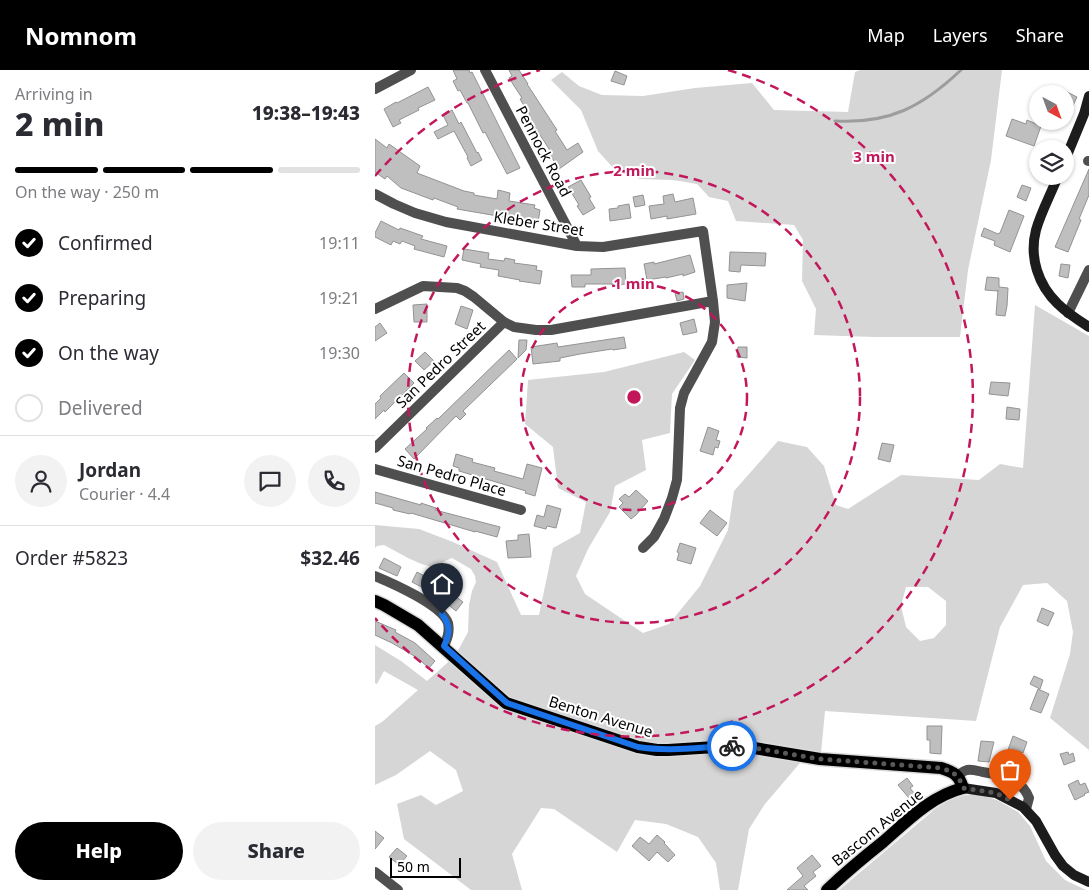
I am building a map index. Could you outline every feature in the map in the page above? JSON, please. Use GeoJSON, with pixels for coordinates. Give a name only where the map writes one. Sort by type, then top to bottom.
{"type":"FeatureCollection","features":[{"type":"Feature","properties":{"kind":"main road","name":"Benton Avenue"},"geometry":{"type":"LineString","coordinates":[[375,601],[418,625],[507,703],[638,747],[657,750],[731,746],[754,748],[820,759],[941,768],[952,771],[957,776]]}},
{"type":"Feature","properties":{"kind":"main road"},"geometry":{"type":"LineString","coordinates":[[957,776],[963,788]]}},
{"type":"Feature","properties":{"kind":"main road","name":"Bascom Avenue"},"geometry":{"type":"LineString","coordinates":[[827,890],[919,811],[936,799],[963,788]]}},
{"type":"Feature","properties":{"kind":"street"},"geometry":{"type":"LineString","coordinates":[[375,89],[411,70]]}},
{"type":"Feature","properties":{"kind":"street","name":"Pennock Road"},"geometry":{"type":"LineString","coordinates":[[485,70],[577,246]]}},
{"type":"Feature","properties":{"kind":"street"},"geometry":{"type":"LineString","coordinates":[[1073,140],[1089,96]]}},
{"type":"Feature","properties":{"kind":"street"},"geometry":{"type":"LineString","coordinates":[[1054,185],[1036,230],[1034,240],[1039,278],[1055,301],[1068,313],[1089,327]]}},
{"type":"Feature","properties":{"kind":"street","name":"Kleber Street"},"geometry":{"type":"LineString","coordinates":[[375,194],[415,213],[446,222],[577,246],[603,247],[703,230],[713,301]]}},
{"type":"Feature","properties":{"kind":"street"},"geometry":{"type":"LineString","coordinates":[[1068,313],[1089,270]]}},
{"type":"Feature","properties":{"kind":"street"},"geometry":{"type":"LineString","coordinates":[[375,309],[423,286],[457,288],[474,297],[514,328],[551,330],[713,301],[715,322],[712,342],[684,393],[680,408],[677,480],[672,498],[664,519],[654,537],[643,548]]}},
{"type":"Feature","properties":{"kind":"street","name":"San Pedro Street"},"geometry":{"type":"LineString","coordinates":[[375,448],[504,322]]}},
{"type":"Feature","properties":{"kind":"street","name":"San Pedro Place"},"geometry":{"type":"LineString","coordinates":[[375,469],[521,510]]}},
{"type":"Feature","properties":{"kind":"street"},"geometry":{"type":"LineString","coordinates":[[375,576],[412,594],[442,614],[448,623],[449,635],[444,646]]}},
{"type":"Feature","properties":{"kind":"street"},"geometry":{"type":"LineString","coordinates":[[957,776],[965,770],[970,770],[1007,777],[1022,787],[1028,795],[1026,809]]}},
{"type":"Feature","properties":{"kind":"street"},"geometry":{"type":"LineString","coordinates":[[963,788],[996,793],[1026,809],[1036,821],[1063,866],[1074,875],[1089,882]]}},
{"type":"Feature","properties":{"kind":"street"},"geometry":{"type":"LineString","coordinates":[[375,872],[398,890]]}},
{"type":"Feature","properties":{"kind":"shaded area"},"geometry":{"type":"Polygon","coordinates":[[[860,70],[1002,70],[991,160],[968,270],[960,337],[814,335],[816,309],[802,281],[803,240],[794,225],[736,221],[728,201],[709,197],[697,184],[673,180],[640,179],[616,171],[598,151],[581,110],[551,80],[562,72],[579,86],[602,95],[643,96],[695,88],[752,83],[774,110],[848,112],[855,72],[860,70]]]}},
{"type":"Feature","properties":{"kind":"shaded area"},"geometry":{"type":"Polygon","coordinates":[[[1035,305],[1089,336],[1089,750],[1050,718],[1070,654],[1073,632],[1067,601],[1047,583],[1023,585],[1000,627],[976,721],[825,711],[821,753],[802,750],[800,763],[765,804],[749,829],[738,890],[720,890],[716,863],[698,837],[666,824],[635,820],[617,852],[554,809],[541,808],[512,854],[522,890],[471,890],[404,839],[397,804],[421,795],[436,805],[463,791],[456,770],[430,751],[396,775],[375,785],[375,726],[418,690],[384,671],[377,684],[375,683],[375,645],[401,661],[427,681],[455,656],[468,632],[469,605],[476,582],[471,569],[452,558],[430,566],[417,562],[384,545],[375,548],[375,525],[419,529],[497,562],[521,615],[539,615],[553,548],[580,533],[586,502],[558,488],[553,447],[525,424],[528,380],[604,372],[684,352],[695,360],[672,394],[670,433],[642,440],[646,470],[615,486],[610,512],[588,549],[576,576],[585,594],[643,633],[669,624],[700,586],[728,530],[734,491],[778,441],[807,447],[824,466],[836,505],[848,509],[901,475],[979,480],[1000,464],[1023,468],[1035,305]],[[906,587],[901,606],[906,627],[920,641],[934,638],[946,625],[946,601],[928,587],[906,587]]]}},
{"type":"Feature","properties":{"kind":"shaded area"},"geometry":{"type":"Polygon","coordinates":[[[977,793],[999,801],[1018,812],[1030,826],[1046,861],[1065,880],[1086,890],[839,890],[935,809],[952,798],[977,793]]]}},
{"type":"Feature","properties":{"kind":"building"},"geometry":{"type":"Polygon","coordinates":[[[453,70],[469,70],[470,73],[472,72],[520,168],[507,174],[468,103],[460,90],[458,91],[453,81],[457,79],[453,70]]]}},
{"type":"Feature","properties":{"kind":"building"},"geometry":{"type":"Polygon","coordinates":[[[509,70],[519,70],[557,130],[555,131],[567,150],[578,143],[583,152],[559,169],[549,153],[551,152],[529,118],[531,117],[520,99],[522,98],[509,78],[512,76],[509,70]]]}},
{"type":"Feature","properties":{"kind":"building"},"geometry":{"type":"Polygon","coordinates":[[[615,71],[627,76],[624,85],[611,81],[615,71]]]}},
{"type":"Feature","properties":{"kind":"building"},"geometry":{"type":"Polygon","coordinates":[[[428,87],[435,100],[399,120],[401,123],[393,127],[384,109],[428,87]]]}},
{"type":"Feature","properties":{"kind":"building"},"geometry":{"type":"Polygon","coordinates":[[[452,110],[459,124],[461,122],[482,160],[471,166],[454,131],[438,139],[434,132],[448,125],[443,115],[452,110]]]}},
{"type":"Feature","properties":{"kind":"building"},"geometry":{"type":"Polygon","coordinates":[[[1012,119],[1026,124],[1027,120],[1029,121],[1029,130],[1040,130],[1036,140],[1029,140],[1029,144],[1006,136],[1012,119]]]}},
{"type":"Feature","properties":{"kind":"building"},"geometry":{"type":"Polygon","coordinates":[[[375,139],[387,148],[389,144],[420,166],[417,173],[474,193],[474,195],[497,199],[498,190],[510,193],[509,201],[535,205],[534,208],[540,210],[538,223],[457,209],[458,207],[401,188],[387,176],[385,179],[375,172],[375,139]]]}},
{"type":"Feature","properties":{"kind":"building"},"geometry":{"type":"Polygon","coordinates":[[[1089,169],[1089,195],[1068,252],[1055,247],[1089,169]]]}},
{"type":"Feature","properties":{"kind":"building"},"geometry":{"type":"Polygon","coordinates":[[[581,180],[595,208],[583,215],[568,187],[581,180]]]}},
{"type":"Feature","properties":{"kind":"building"},"geometry":{"type":"Polygon","coordinates":[[[1022,185],[1031,188],[1026,201],[1017,197],[1022,185]]]}},
{"type":"Feature","properties":{"kind":"building"},"geometry":{"type":"Polygon","coordinates":[[[673,194],[675,202],[693,198],[696,214],[667,219],[667,216],[651,219],[649,206],[664,204],[663,196],[673,194]]]}},
{"type":"Feature","properties":{"kind":"building"},"geometry":{"type":"Polygon","coordinates":[[[643,195],[645,205],[635,207],[633,197],[643,195]]]}},
{"type":"Feature","properties":{"kind":"building"},"geometry":{"type":"Polygon","coordinates":[[[629,204],[631,218],[610,221],[609,209],[629,204]]]}},
{"type":"Feature","properties":{"kind":"building"},"geometry":{"type":"Polygon","coordinates":[[[1009,210],[1024,216],[1010,252],[994,245],[995,241],[981,236],[984,228],[998,234],[1000,233],[1009,210]]]}},
{"type":"Feature","properties":{"kind":"building"},"geometry":{"type":"Polygon","coordinates":[[[381,221],[399,230],[400,228],[423,236],[421,239],[447,246],[444,257],[414,249],[415,246],[402,241],[400,244],[393,241],[391,245],[375,237],[381,221]]]}},
{"type":"Feature","properties":{"kind":"building"},"geometry":{"type":"Polygon","coordinates":[[[464,249],[489,253],[488,259],[504,261],[505,258],[515,260],[514,263],[537,266],[536,270],[542,271],[540,284],[498,276],[499,270],[480,267],[481,264],[462,260],[464,249]]]}},
{"type":"Feature","properties":{"kind":"building"},"geometry":{"type":"Polygon","coordinates":[[[730,252],[766,253],[765,266],[741,265],[740,272],[729,271],[730,252]]]}},
{"type":"Feature","properties":{"kind":"building"},"geometry":{"type":"Polygon","coordinates":[[[690,255],[695,272],[683,276],[683,274],[647,280],[644,264],[654,262],[654,264],[690,255]]]}},
{"type":"Feature","properties":{"kind":"building"},"geometry":{"type":"Polygon","coordinates":[[[1061,264],[1070,265],[1068,278],[1059,276],[1061,264]]]}},
{"type":"Feature","properties":{"kind":"building"},"geometry":{"type":"Polygon","coordinates":[[[625,268],[626,284],[585,284],[585,287],[572,287],[571,275],[591,275],[591,269],[625,268]]]}},
{"type":"Feature","properties":{"kind":"building"},"geometry":{"type":"Polygon","coordinates":[[[987,277],[999,278],[999,287],[1008,288],[1005,316],[996,315],[998,291],[985,290],[987,277]]]}},
{"type":"Feature","properties":{"kind":"building"},"geometry":{"type":"Polygon","coordinates":[[[747,283],[745,301],[727,298],[727,285],[747,283]]]}},
{"type":"Feature","properties":{"kind":"building"},"geometry":{"type":"Polygon","coordinates":[[[683,292],[684,299],[677,301],[675,293],[683,292]]]}},
{"type":"Feature","properties":{"kind":"building"},"geometry":{"type":"Polygon","coordinates":[[[427,304],[427,322],[414,322],[413,305],[427,304]]]}},
{"type":"Feature","properties":{"kind":"building"},"geometry":{"type":"Polygon","coordinates":[[[461,306],[473,310],[467,329],[455,324],[461,306]]]}},
{"type":"Feature","properties":{"kind":"building"},"geometry":{"type":"Polygon","coordinates":[[[694,319],[697,332],[683,335],[680,323],[694,319]]]}},
{"type":"Feature","properties":{"kind":"building"},"geometry":{"type":"Polygon","coordinates":[[[380,323],[387,333],[375,341],[375,327],[380,323]]]}},
{"type":"Feature","properties":{"kind":"building"},"geometry":{"type":"Polygon","coordinates":[[[624,337],[626,348],[580,354],[560,358],[560,361],[533,364],[531,347],[557,343],[558,347],[624,337]]]}},
{"type":"Feature","properties":{"kind":"building"},"geometry":{"type":"Polygon","coordinates":[[[519,340],[527,340],[526,350],[518,358],[519,340]]]}},
{"type":"Feature","properties":{"kind":"building"},"geometry":{"type":"Polygon","coordinates":[[[738,347],[747,347],[747,358],[737,357],[738,347]]]}},
{"type":"Feature","properties":{"kind":"building"},"geometry":{"type":"Polygon","coordinates":[[[509,350],[517,359],[463,411],[466,414],[460,420],[456,416],[414,459],[405,449],[509,350]]]}},
{"type":"Feature","properties":{"kind":"building"},"geometry":{"type":"Polygon","coordinates":[[[425,352],[434,361],[424,370],[415,361],[425,352]]]}},
{"type":"Feature","properties":{"kind":"building"},"geometry":{"type":"Polygon","coordinates":[[[404,373],[414,383],[385,412],[384,410],[375,419],[375,404],[381,398],[380,396],[404,373]]]}},
{"type":"Feature","properties":{"kind":"building"},"geometry":{"type":"Polygon","coordinates":[[[991,382],[1010,383],[1008,396],[989,394],[991,382]]]}},
{"type":"Feature","properties":{"kind":"building"},"geometry":{"type":"Polygon","coordinates":[[[1007,407],[1020,409],[1019,420],[1006,419],[1007,407]]]}},
{"type":"Feature","properties":{"kind":"building"},"geometry":{"type":"Polygon","coordinates":[[[708,427],[719,431],[716,440],[720,441],[718,448],[715,447],[713,455],[700,451],[708,427]]]}},
{"type":"Feature","properties":{"kind":"building"},"geometry":{"type":"Polygon","coordinates":[[[882,443],[894,445],[890,462],[878,459],[882,443]]]}},
{"type":"Feature","properties":{"kind":"building"},"geometry":{"type":"Polygon","coordinates":[[[456,454],[473,459],[472,462],[495,468],[494,471],[523,479],[527,464],[542,468],[535,496],[525,493],[526,491],[459,471],[459,468],[453,466],[456,454]]]}},
{"type":"Feature","properties":{"kind":"building"},"geometry":{"type":"Polygon","coordinates":[[[636,490],[648,501],[631,519],[619,507],[623,503],[619,499],[625,494],[629,497],[636,490]]]}},
{"type":"Feature","properties":{"kind":"building"},"geometry":{"type":"Polygon","coordinates":[[[375,492],[421,505],[421,503],[436,508],[435,510],[500,527],[497,537],[411,513],[393,510],[393,508],[375,503],[375,492]]]}},
{"type":"Feature","properties":{"kind":"building"},"geometry":{"type":"Polygon","coordinates":[[[547,505],[561,509],[556,528],[547,526],[546,529],[534,526],[537,515],[544,517],[547,505]]]}},
{"type":"Feature","properties":{"kind":"building"},"geometry":{"type":"Polygon","coordinates":[[[710,510],[727,523],[717,536],[700,523],[710,510]]]}},
{"type":"Feature","properties":{"kind":"building"},"geometry":{"type":"Polygon","coordinates":[[[529,534],[531,557],[508,558],[506,541],[518,540],[518,535],[529,534]]]}},
{"type":"Feature","properties":{"kind":"building"},"geometry":{"type":"Polygon","coordinates":[[[680,543],[696,548],[691,564],[677,560],[680,543]]]}},
{"type":"Feature","properties":{"kind":"building"},"geometry":{"type":"Polygon","coordinates":[[[384,558],[401,567],[397,576],[379,568],[384,558]]]}},
{"type":"Feature","properties":{"kind":"building"},"geometry":{"type":"Polygon","coordinates":[[[417,572],[441,585],[463,602],[456,611],[435,594],[412,582],[417,572]]]}},
{"type":"Feature","properties":{"kind":"building"},"geometry":{"type":"Polygon","coordinates":[[[1042,608],[1054,613],[1048,626],[1037,621],[1042,608]]]}},
{"type":"Feature","properties":{"kind":"building"},"geometry":{"type":"Polygon","coordinates":[[[375,621],[396,630],[395,632],[415,643],[435,661],[429,668],[416,657],[375,635],[375,621]]]}},
{"type":"Feature","properties":{"kind":"building"},"geometry":{"type":"Polygon","coordinates":[[[1034,676],[1043,680],[1040,689],[1030,684],[1034,676]]]}},
{"type":"Feature","properties":{"kind":"building"},"geometry":{"type":"Polygon","coordinates":[[[1038,689],[1049,694],[1041,713],[1030,709],[1038,689]]]}},
{"type":"Feature","properties":{"kind":"building"},"geometry":{"type":"Polygon","coordinates":[[[927,726],[942,726],[941,754],[930,753],[930,740],[927,740],[927,726]]]}},
{"type":"Feature","properties":{"kind":"building"},"geometry":{"type":"Polygon","coordinates":[[[1013,736],[1027,742],[1023,753],[1008,750],[1013,736]]]}},
{"type":"Feature","properties":{"kind":"building"},"geometry":{"type":"Polygon","coordinates":[[[981,741],[994,742],[989,762],[978,761],[981,741]]]}},
{"type":"Feature","properties":{"kind":"building"},"geometry":{"type":"Polygon","coordinates":[[[1068,752],[1069,755],[1073,753],[1075,761],[1064,765],[1060,754],[1068,752]]]}},
{"type":"Feature","properties":{"kind":"building"},"geometry":{"type":"Polygon","coordinates":[[[907,778],[913,786],[910,788],[915,794],[909,798],[898,785],[907,778]]]}},
{"type":"Feature","properties":{"kind":"building"},"geometry":{"type":"Polygon","coordinates":[[[1078,780],[1080,785],[1085,783],[1089,792],[1075,800],[1068,785],[1078,780]]]}},
{"type":"Feature","properties":{"kind":"building"},"geometry":{"type":"Polygon","coordinates":[[[375,831],[384,838],[375,849],[375,831]]]}},
{"type":"Feature","properties":{"kind":"building"},"geometry":{"type":"Polygon","coordinates":[[[657,835],[675,855],[668,862],[657,852],[649,861],[632,846],[640,837],[649,844],[657,835]]]}},
{"type":"Feature","properties":{"kind":"building"},"geometry":{"type":"Polygon","coordinates":[[[397,848],[407,856],[399,865],[389,857],[397,848]]]}},
{"type":"Feature","properties":{"kind":"building"},"geometry":{"type":"Polygon","coordinates":[[[812,855],[821,866],[813,872],[816,876],[804,886],[808,890],[787,890],[803,876],[797,868],[812,855]]]}},
{"type":"Feature","properties":{"kind":"waterway"},"geometry":{"type":"LineString","coordinates":[[835,121],[872,120],[904,111],[932,94],[961,70]]}},
{"type":"Feature","properties":{"kind":"way so far"},"geometry":{"type":"LineString","coordinates":[[732,746],[820,759],[941,768],[952,771],[960,780],[963,788],[996,793],[1010,800]]}},
{"type":"Feature","properties":{"kind":"route"},"geometry":{"type":"LineString","coordinates":[[442,614],[448,623],[449,635],[444,646],[507,703],[638,747],[668,750],[732,746]]}}]}
